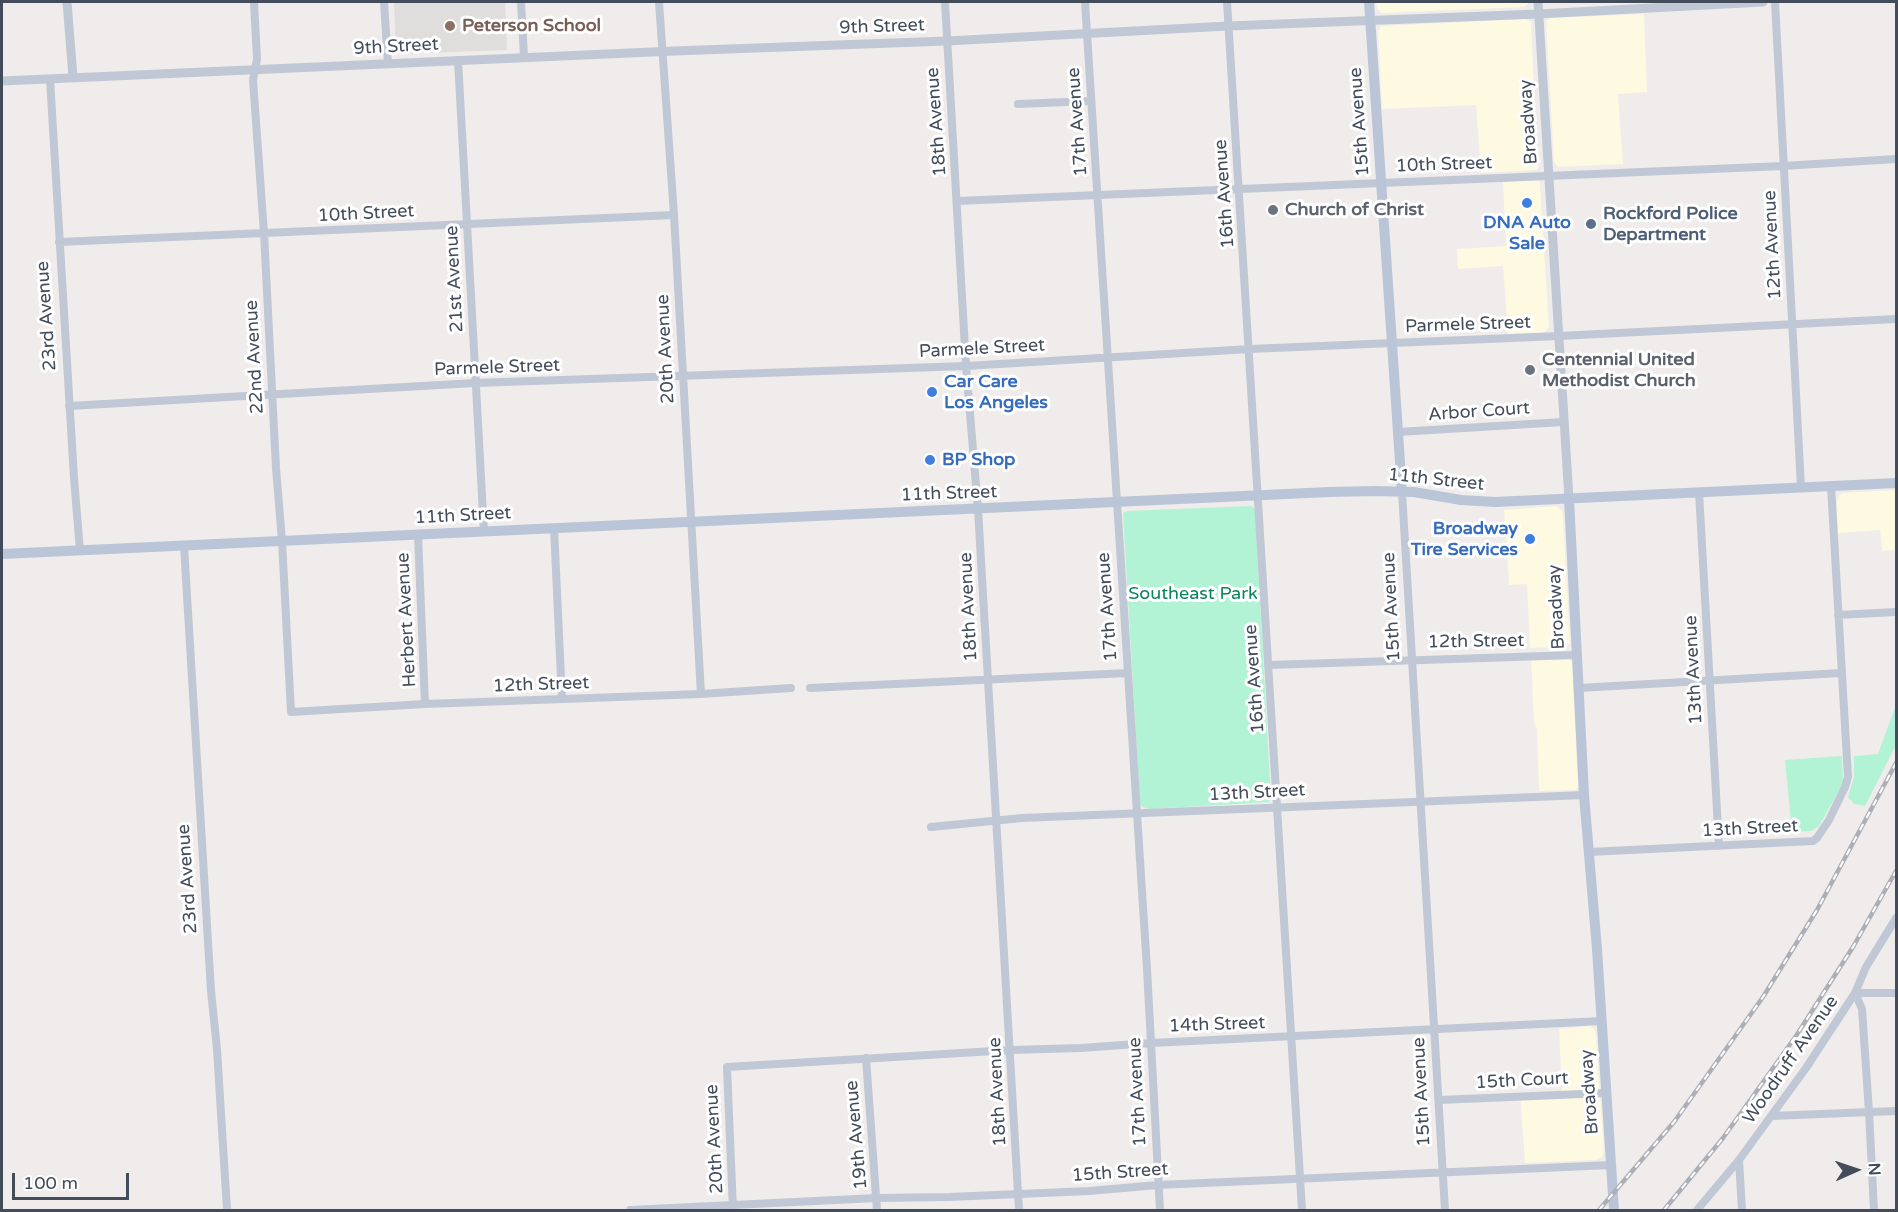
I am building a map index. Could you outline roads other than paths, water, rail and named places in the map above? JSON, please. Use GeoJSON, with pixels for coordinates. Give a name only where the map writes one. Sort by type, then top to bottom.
{"type":"FeatureCollection","features":[{"type":"Feature","properties":{"kind":"main road","name":"15th Avenue"},"geometry":{"type":"LineString","coordinates":[[1369,2],[1402,492]]}},
{"type":"Feature","properties":{"kind":"main road","name":"11th Street"},"geometry":{"type":"LineString","coordinates":[[2,554],[1364,491],[1402,492],[1479,502],[1896,483]]}},
{"type":"Feature","properties":{"kind":"main road","name":"Broadway"},"geometry":{"type":"LineString","coordinates":[[1569,498],[1584,795],[1614,1210]]}},
{"type":"Feature","properties":{"kind":"street"},"geometry":{"type":"LineString","coordinates":[[67,2],[73,77]]}},
{"type":"Feature","properties":{"kind":"street","name":"22nd Avenue"},"geometry":{"type":"LineString","coordinates":[[254,2],[258,59],[253,80],[291,711]]}},
{"type":"Feature","properties":{"kind":"street"},"geometry":{"type":"LineString","coordinates":[[384,2],[388,64]]}},
{"type":"Feature","properties":{"kind":"street"},"geometry":{"type":"LineString","coordinates":[[520,2],[524,57]]}},
{"type":"Feature","properties":{"kind":"street","name":"20th Avenue"},"geometry":{"type":"LineString","coordinates":[[659,2],[693,522],[701,694]]}},
{"type":"Feature","properties":{"kind":"street","name":"18th Avenue"},"geometry":{"type":"LineString","coordinates":[[945,2],[966,366],[978,509],[1019,1210]]}},
{"type":"Feature","properties":{"kind":"street","name":"17th Avenue"},"geometry":{"type":"LineString","coordinates":[[1085,2],[1160,1210]]}},
{"type":"Feature","properties":{"kind":"street","name":"16th Avenue"},"geometry":{"type":"LineString","coordinates":[[1227,2],[1279,807],[1302,1210]]}},
{"type":"Feature","properties":{"kind":"street","name":"Broadway"},"geometry":{"type":"LineString","coordinates":[[1538,2],[1569,498]]}},
{"type":"Feature","properties":{"kind":"street","name":"9th Street"},"geometry":{"type":"LineString","coordinates":[[2,81],[662,51],[947,41],[1763,2]]}},
{"type":"Feature","properties":{"kind":"street","name":"12th Avenue"},"geometry":{"type":"LineString","coordinates":[[1775,2],[1801,487]]}},
{"type":"Feature","properties":{"kind":"street","name":"21st Avenue"},"geometry":{"type":"LineString","coordinates":[[458,60],[484,532]]}},
{"type":"Feature","properties":{"kind":"street","name":"23rd Avenue"},"geometry":{"type":"LineString","coordinates":[[50,79],[69,406],[80,550]]}},
{"type":"Feature","properties":{"kind":"street"},"geometry":{"type":"LineString","coordinates":[[1018,105],[1091,101]]}},
{"type":"Feature","properties":{"kind":"street","name":"10th Street"},"geometry":{"type":"LineString","coordinates":[[957,201],[1783,166],[1896,159]]}},
{"type":"Feature","properties":{"kind":"street","name":"10th Street"},"geometry":{"type":"LineString","coordinates":[[59,242],[674,214]]}},
{"type":"Feature","properties":{"kind":"street","name":"Parmele Street"},"geometry":{"type":"LineString","coordinates":[[69,406],[475,383],[966,366],[1250,349],[1896,319]]}},
{"type":"Feature","properties":{"kind":"street","name":"Arbor Court"},"geometry":{"type":"LineString","coordinates":[[1398,432],[1563,422]]}},
{"type":"Feature","properties":{"kind":"street"},"geometry":{"type":"LineString","coordinates":[[1579,688],[1841,674],[1831,486]]}},
{"type":"Feature","properties":{"kind":"street","name":"15th Avenue"},"geometry":{"type":"LineString","coordinates":[[1402,492],[1445,1210]]}},
{"type":"Feature","properties":{"kind":"street","name":"13th Avenue"},"geometry":{"type":"LineString","coordinates":[[1699,492],[1719,846]]}},
{"type":"Feature","properties":{"kind":"street"},"geometry":{"type":"LineString","coordinates":[[554,528],[562,699]]}},
{"type":"Feature","properties":{"kind":"street","name":"Herbert Avenue"},"geometry":{"type":"LineString","coordinates":[[418,535],[425,704]]}},
{"type":"Feature","properties":{"kind":"street","name":"23rd Avenue"},"geometry":{"type":"LineString","coordinates":[[184,546],[211,991],[227,1210]]}},
{"type":"Feature","properties":{"kind":"street"},"geometry":{"type":"LineString","coordinates":[[1838,615],[1896,612]]}},
{"type":"Feature","properties":{"kind":"street","name":"12th Street"},"geometry":{"type":"LineString","coordinates":[[1269,665],[1576,655]]}},
{"type":"Feature","properties":{"kind":"street"},"geometry":{"type":"LineString","coordinates":[[810,688],[1128,673]]}},
{"type":"Feature","properties":{"kind":"street","name":"13th Street"},"geometry":{"type":"LineString","coordinates":[[1589,852],[1813,841],[1829,820],[1848,777],[1841,674]]}},
{"type":"Feature","properties":{"kind":"street","name":"12th Street"},"geometry":{"type":"LineString","coordinates":[[291,711],[701,694],[791,688]]}},
{"type":"Feature","properties":{"kind":"street","name":"13th Street"},"geometry":{"type":"LineString","coordinates":[[931,827],[996,820],[1137,813],[1584,795]]}},
{"type":"Feature","properties":{"kind":"street","name":"Woodruff Avenue"},"geometry":{"type":"LineString","coordinates":[[1697,1210],[1739,1160],[1806,1068],[1855,993],[1866,967],[1896,918]]}},
{"type":"Feature","properties":{"kind":"street"},"geometry":{"type":"LineString","coordinates":[[1874,1210],[1862,1009],[1855,993],[1896,993]]}},
{"type":"Feature","properties":{"kind":"street","name":"14th Street"},"geometry":{"type":"LineString","coordinates":[[727,1067],[1011,1050],[1602,1021]]}},
{"type":"Feature","properties":{"kind":"street","name":"19th Avenue"},"geometry":{"type":"LineString","coordinates":[[866,1058],[878,1210]]}},
{"type":"Feature","properties":{"kind":"street","name":"20th Avenue"},"geometry":{"type":"LineString","coordinates":[[727,1067],[733,1208]]}},
{"type":"Feature","properties":{"kind":"street","name":"15th Court"},"geometry":{"type":"LineString","coordinates":[[1439,1100],[1606,1093]]}},
{"type":"Feature","properties":{"kind":"street"},"geometry":{"type":"LineString","coordinates":[[1771,1116],[1896,1111]]}},
{"type":"Feature","properties":{"kind":"street"},"geometry":{"type":"LineString","coordinates":[[1739,1160],[1742,1210]]}},
{"type":"Feature","properties":{"kind":"street","name":"15th Street"},"geometry":{"type":"LineString","coordinates":[[630,1210],[733,1208],[877,1198],[1089,1191],[1158,1185],[1611,1165]]}},
{"type":"Feature","properties":{"kind":"railway"},"geometry":{"type":"LineString","coordinates":[[1599,1210],[1674,1122],[1763,997],[1817,910],[1896,763]]}},
{"type":"Feature","properties":{"kind":"railway"},"geometry":{"type":"LineString","coordinates":[[1664,1210],[1723,1138],[1796,1036],[1853,947],[1896,871]]}},
{"type":"Feature","properties":{"kind":"place","name":"Peterson School"},"geometry":{"type":"Point","coordinates":[450,26]}},
{"type":"Feature","properties":{"kind":"place","name":"DNA Auto Sale"},"geometry":{"type":"Point","coordinates":[1527,203]}},
{"type":"Feature","properties":{"kind":"place","name":"Church of Christ"},"geometry":{"type":"Point","coordinates":[1273,210]}},
{"type":"Feature","properties":{"kind":"place","name":"Rockford Police Department"},"geometry":{"type":"Point","coordinates":[1591,224]}},
{"type":"Feature","properties":{"kind":"place","name":"Centennial United Methodist Church"},"geometry":{"type":"Point","coordinates":[1530,370]}},
{"type":"Feature","properties":{"kind":"place","name":"Car Care Los Angeles"},"geometry":{"type":"Point","coordinates":[932,392]}},
{"type":"Feature","properties":{"kind":"place","name":"BP Shop"},"geometry":{"type":"Point","coordinates":[930,460]}},
{"type":"Feature","properties":{"kind":"place","name":"Broadway Tire Services"},"geometry":{"type":"Point","coordinates":[1530,539]}},
{"type":"Feature","properties":{"kind":"park label","name":"Southeast Park"},"geometry":{"type":"Point","coordinates":[1193,594]}}]}
